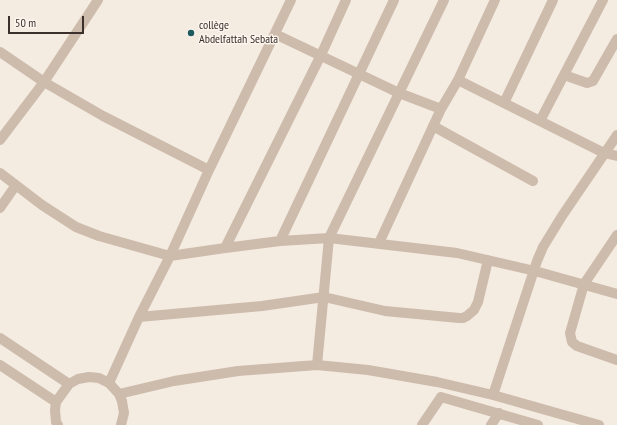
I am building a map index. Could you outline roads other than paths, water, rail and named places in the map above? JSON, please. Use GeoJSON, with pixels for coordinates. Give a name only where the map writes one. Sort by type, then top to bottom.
{"type":"FeatureCollection","features":[{"type":"Feature","properties":{"kind":"street"},"geometry":{"type":"LineString","coordinates":[[0,140],[44,82],[98,0]]}},
{"type":"Feature","properties":{"kind":"street"},"geometry":{"type":"LineString","coordinates":[[109,383],[139,317],[170,256],[209,170],[292,0]]}},
{"type":"Feature","properties":{"kind":"street"},"geometry":{"type":"LineString","coordinates":[[225,248],[321,55],[346,0]]}},
{"type":"Feature","properties":{"kind":"street"},"geometry":{"type":"LineString","coordinates":[[280,241],[394,0]]}},
{"type":"Feature","properties":{"kind":"street"},"geometry":{"type":"LineString","coordinates":[[316,366],[329,238],[444,0]]}},
{"type":"Feature","properties":{"kind":"street"},"geometry":{"type":"LineString","coordinates":[[378,243],[433,126],[458,80],[495,0]]}},
{"type":"Feature","properties":{"kind":"street"},"geometry":{"type":"LineString","coordinates":[[504,104],[553,0]]}},
{"type":"Feature","properties":{"kind":"street"},"geometry":{"type":"LineString","coordinates":[[540,121],[603,0]]}},
{"type":"Feature","properties":{"kind":"street"},"geometry":{"type":"LineString","coordinates":[[275,34],[399,93],[441,110]]}},
{"type":"Feature","properties":{"kind":"street"},"geometry":{"type":"LineString","coordinates":[[564,75],[586,83],[594,81],[617,39]]}},
{"type":"Feature","properties":{"kind":"street"},"geometry":{"type":"LineString","coordinates":[[0,52],[44,82],[103,116],[209,170]]}},
{"type":"Feature","properties":{"kind":"street"},"geometry":{"type":"LineString","coordinates":[[458,80],[604,153],[617,156]]}},
{"type":"Feature","properties":{"kind":"street"},"geometry":{"type":"LineString","coordinates":[[433,126],[533,180]]}},
{"type":"Feature","properties":{"kind":"street"},"geometry":{"type":"LineString","coordinates":[[493,395],[537,261],[543,247],[617,135]]}},
{"type":"Feature","properties":{"kind":"street"},"geometry":{"type":"LineString","coordinates":[[0,173],[42,205],[76,227],[99,236],[170,256],[280,241],[329,238],[457,253],[534,271],[617,294]]}},
{"type":"Feature","properties":{"kind":"street"},"geometry":{"type":"LineString","coordinates":[[0,208],[16,185]]}},
{"type":"Feature","properties":{"kind":"street"},"geometry":{"type":"LineString","coordinates":[[617,235],[584,284],[570,333],[572,342],[577,346],[617,360]]}},
{"type":"Feature","properties":{"kind":"street"},"geometry":{"type":"LineString","coordinates":[[139,317],[262,306],[324,297],[385,310],[463,318],[474,310],[478,302],[488,260]]}},
{"type":"Feature","properties":{"kind":"street"},"geometry":{"type":"LineString","coordinates":[[0,338],[69,384]]}},
{"type":"Feature","properties":{"kind":"street"},"geometry":{"type":"LineString","coordinates":[[0,365],[56,402]]}},
{"type":"Feature","properties":{"kind":"street"},"geometry":{"type":"LineString","coordinates":[[119,394],[174,381],[238,371],[316,366],[368,370],[437,382],[493,395],[599,425]]}},
{"type":"Feature","properties":{"kind":"street"},"geometry":{"type":"LineString","coordinates":[[58,425],[56,422],[56,402],[69,384],[78,379],[89,377],[99,378],[109,383],[119,394],[124,413],[121,425]]}},
{"type":"Feature","properties":{"kind":"street"},"geometry":{"type":"LineString","coordinates":[[422,425],[441,397],[437,382]]}},
{"type":"Feature","properties":{"kind":"street"},"geometry":{"type":"LineString","coordinates":[[441,397],[538,425]]}},
{"type":"Feature","properties":{"kind":"street"},"geometry":{"type":"LineString","coordinates":[[491,425],[499,413]]}},
{"type":"Feature","properties":{"kind":"place","name":"collège Abdelfattah Sebata"},"geometry":{"type":"Point","coordinates":[191,33]}}]}
